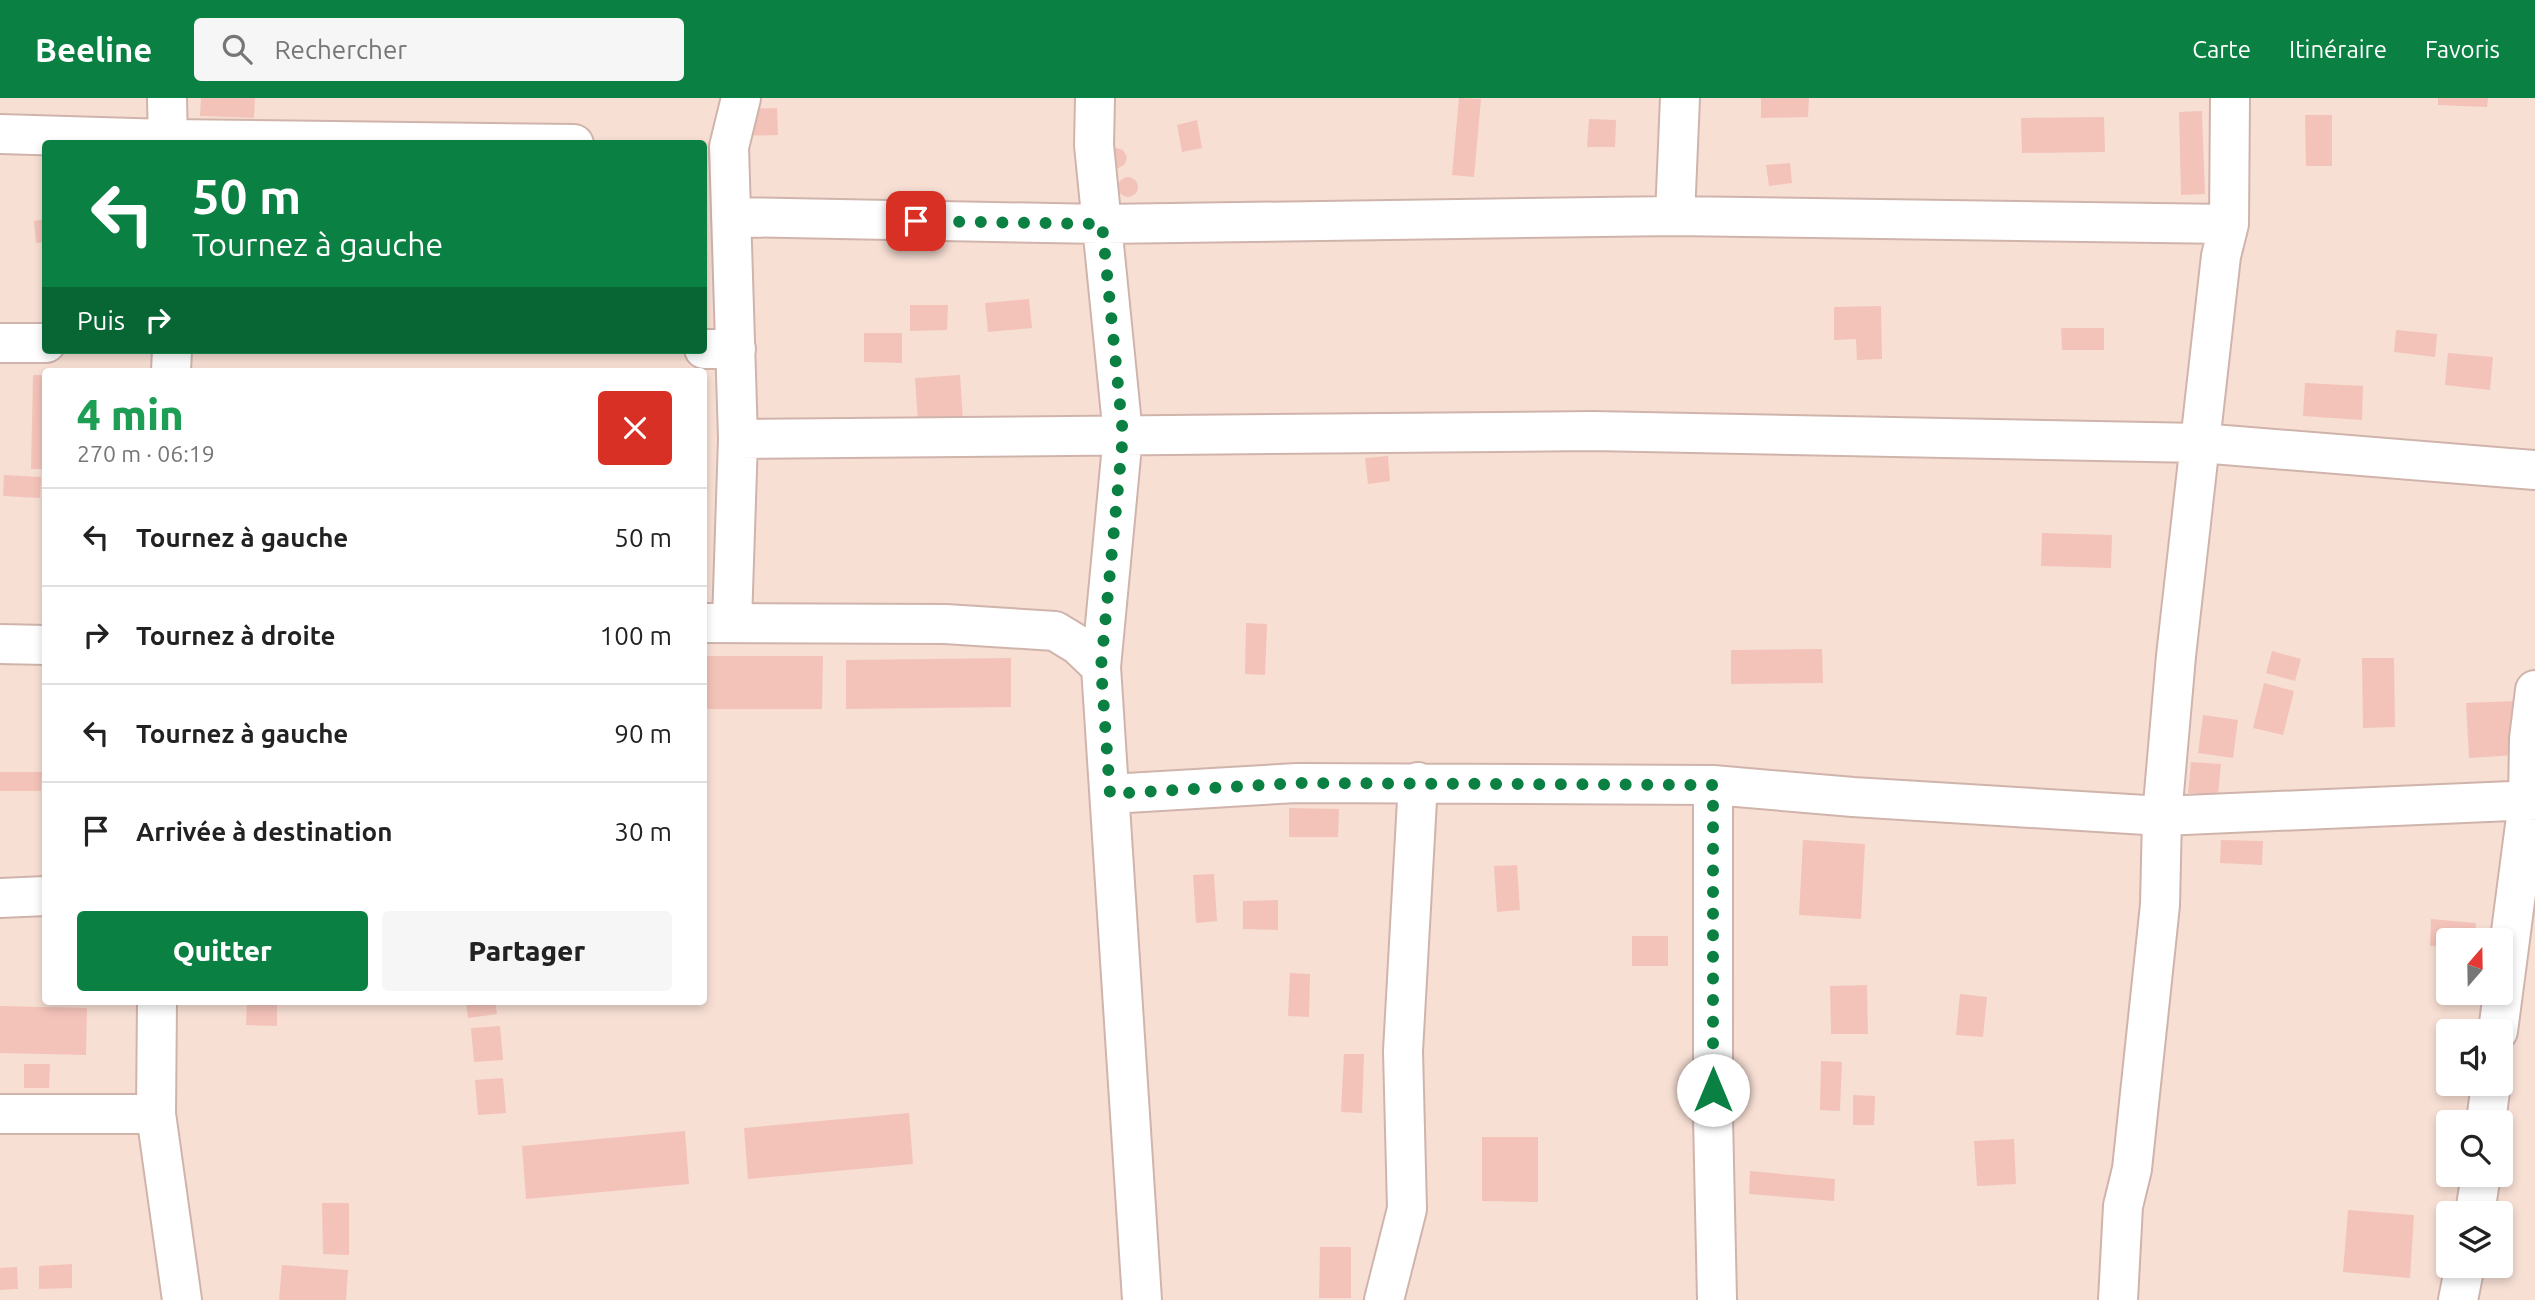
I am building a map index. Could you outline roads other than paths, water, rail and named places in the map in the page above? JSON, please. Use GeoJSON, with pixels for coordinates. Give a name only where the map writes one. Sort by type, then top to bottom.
{"type":"FeatureCollection","features":[{"type":"Feature","properties":{"kind":"street"},"geometry":{"type":"LineString","coordinates":[[167,98],[167,140]]}},
{"type":"Feature","properties":{"kind":"street"},"geometry":{"type":"LineString","coordinates":[[741,98],[716,146],[731,217],[720,349],[738,439],[718,622],[945,624],[1055,631],[1078,645],[1101,667]]}},
{"type":"Feature","properties":{"kind":"street"},"geometry":{"type":"LineString","coordinates":[[1095,98],[1094,145],[1123,435],[1101,667],[1142,1300]]}},
{"type":"Feature","properties":{"kind":"street"},"geometry":{"type":"LineString","coordinates":[[1675,216],[1680,98]]}},
{"type":"Feature","properties":{"kind":"street"},"geometry":{"type":"LineString","coordinates":[[2118,1300],[2123,1206],[2132,1169],[2160,905],[2162,816],[2176,656],[2221,256],[2229,224],[2230,98]]}},
{"type":"Feature","properties":{"kind":"street"},"geometry":{"type":"LineString","coordinates":[[0,134],[143,140]]}},
{"type":"Feature","properties":{"kind":"street"},"geometry":{"type":"LineString","coordinates":[[731,217],[1102,224],[1675,216],[2229,224]]}},
{"type":"Feature","properties":{"kind":"street"},"geometry":{"type":"LineString","coordinates":[[0,343],[42,343]]}},
{"type":"Feature","properties":{"kind":"street"},"geometry":{"type":"LineString","coordinates":[[738,439],[1593,431],[2200,443],[2535,470]]}},
{"type":"Feature","properties":{"kind":"street"},"geometry":{"type":"LineString","coordinates":[[0,645],[42,645]]}},
{"type":"Feature","properties":{"kind":"street"},"geometry":{"type":"LineString","coordinates":[[2500,1019],[2531,801],[2529,739],[2535,690]]}},
{"type":"Feature","properties":{"kind":"street"},"geometry":{"type":"LineString","coordinates":[[1384,1300],[1407,1209],[1403,1051],[1418,782]]}},
{"type":"Feature","properties":{"kind":"street"},"geometry":{"type":"LineString","coordinates":[[1110,794],[1297,783],[1713,785],[1853,797],[2162,816],[2531,801]]}},
{"type":"Feature","properties":{"kind":"street"},"geometry":{"type":"LineString","coordinates":[[1713,785],[1713,1117],[1717,1300]]}},
{"type":"Feature","properties":{"kind":"street"},"geometry":{"type":"LineString","coordinates":[[0,898],[42,896]]}},
{"type":"Feature","properties":{"kind":"street"},"geometry":{"type":"LineString","coordinates":[[157,1005],[156,1114],[181,1300]]}},
{"type":"Feature","properties":{"kind":"street"},"geometry":{"type":"LineString","coordinates":[[0,1114],[156,1114]]}},
{"type":"Feature","properties":{"kind":"street"},"geometry":{"type":"LineString","coordinates":[[2458,1300],[2462,1278]]}}]}
